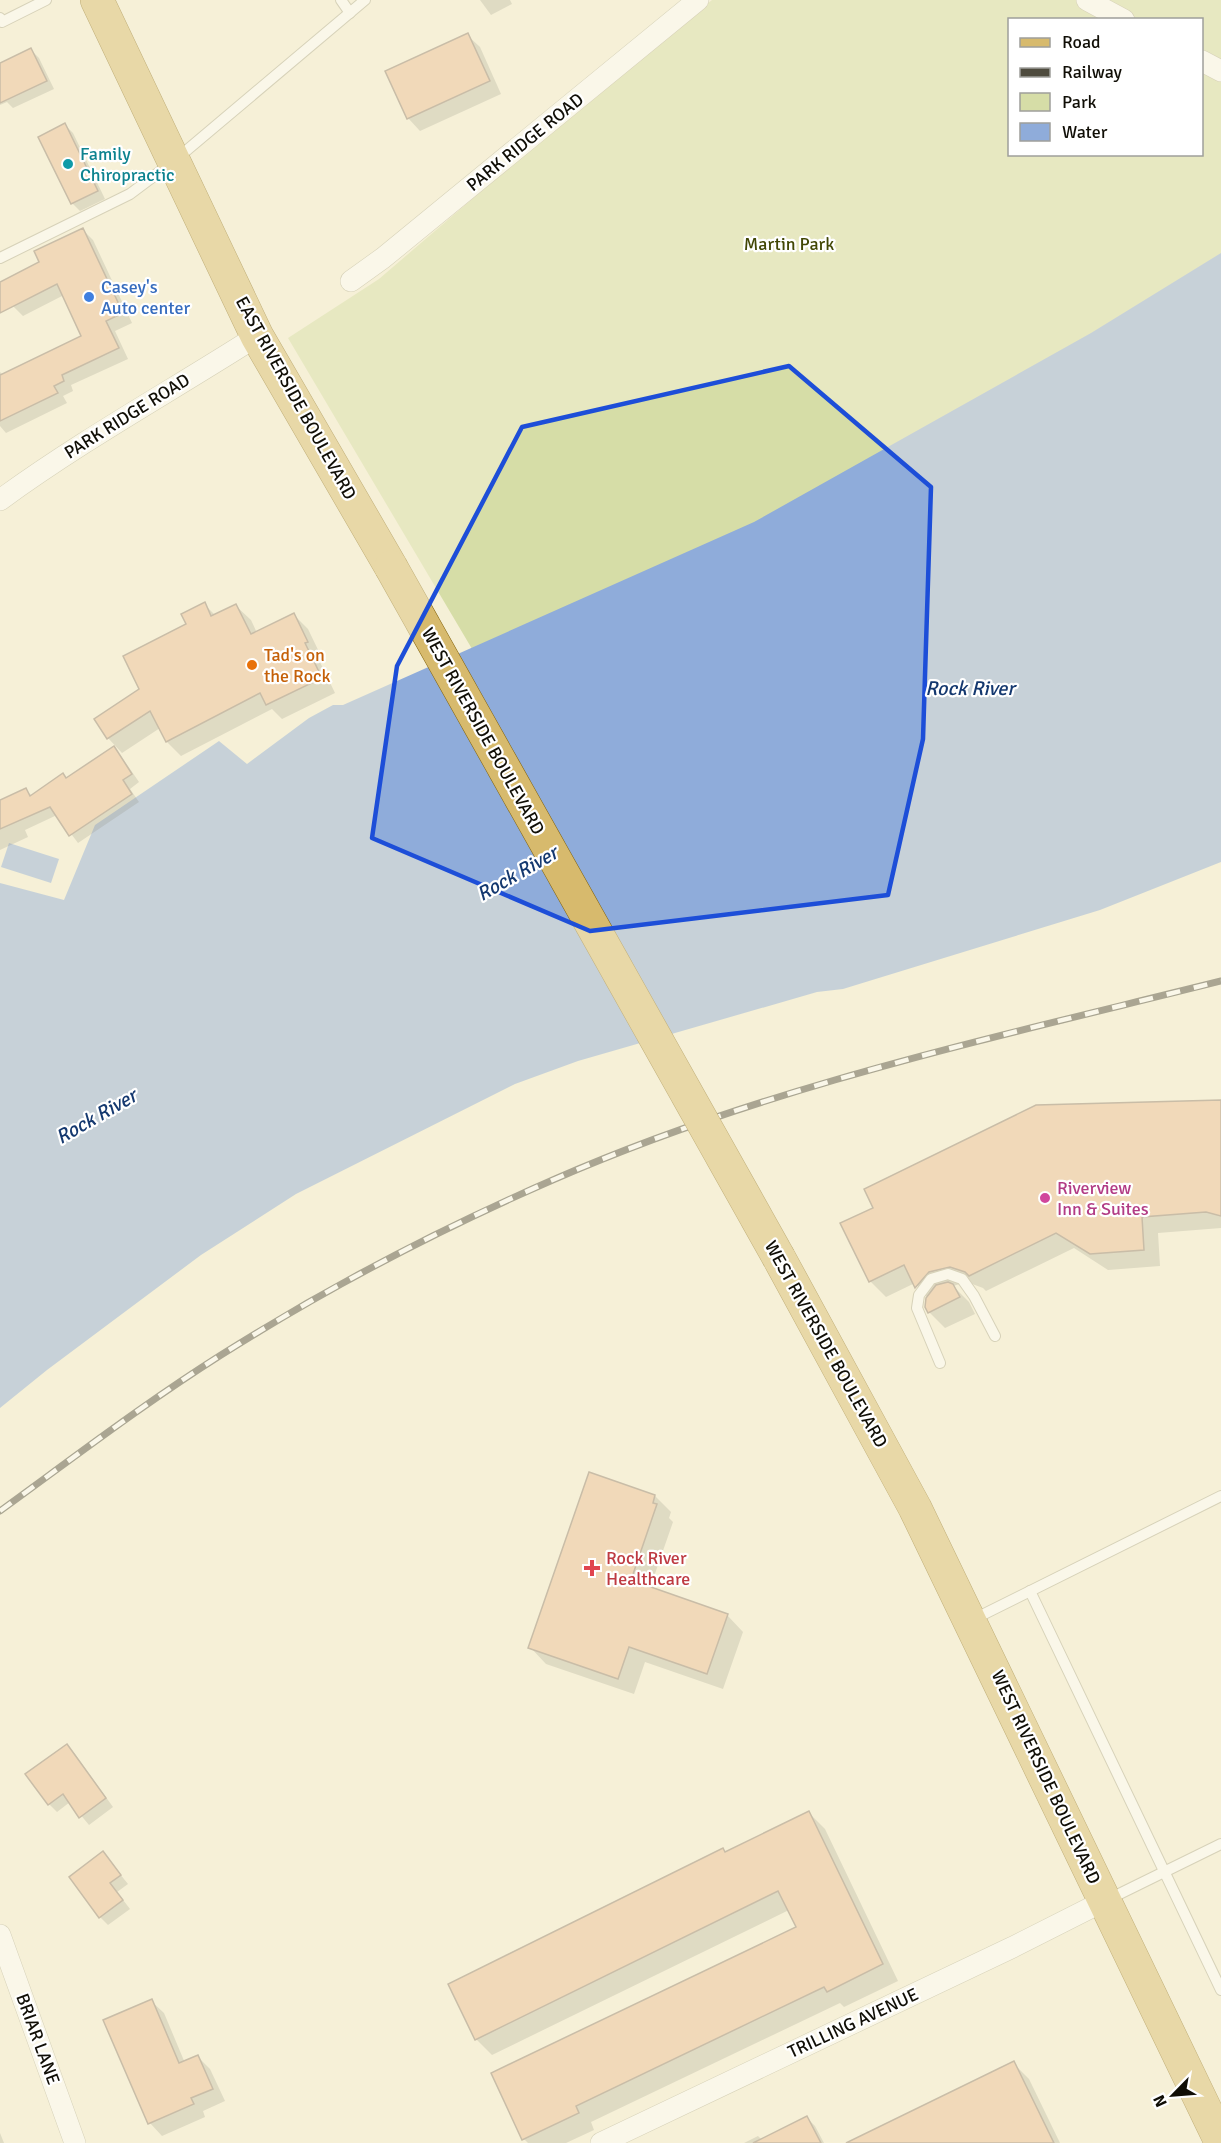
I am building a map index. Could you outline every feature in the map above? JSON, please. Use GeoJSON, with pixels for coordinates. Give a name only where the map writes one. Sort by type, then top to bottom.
{"type":"FeatureCollection","features":[{"type":"Feature","properties":{"kind":"main road","name":"EAST RIVERSIDE BOULEVARD"},"geometry":{"type":"LineString","coordinates":[[97,0],[257,336],[391,567]]}},
{"type":"Feature","properties":{"kind":"main road","name":"WEST RIVERSIDE BOULEVARD"},"geometry":{"type":"LineString","coordinates":[[391,567],[779,1257],[915,1508],[1221,2142]]}},
{"type":"Feature","properties":{"kind":"street","name":"PARK RIDGE ROAD"},"geometry":{"type":"LineString","coordinates":[[351,281],[392,251],[698,0]]}},
{"type":"Feature","properties":{"kind":"street"},"geometry":{"type":"LineString","coordinates":[[1087,0],[1120,18]]}},
{"type":"Feature","properties":{"kind":"street"},"geometry":{"type":"LineString","coordinates":[[1203,61],[1221,71]]}},
{"type":"Feature","properties":{"kind":"street","name":"PARK RIDGE ROAD"},"geometry":{"type":"LineString","coordinates":[[0,500],[105,428],[257,336]]}},
{"type":"Feature","properties":{"kind":"street","name":"TRILLING AVENUE"},"geometry":{"type":"LineString","coordinates":[[601,2143],[1104,1901]]}},
{"type":"Feature","properties":{"kind":"street","name":"BRIAR LANE"},"geometry":{"type":"LineString","coordinates":[[0,1935],[75,2143]]}},
{"type":"Feature","properties":{"kind":"lane"},"geometry":{"type":"LineString","coordinates":[[0,18],[2,22],[46,0]]}},
{"type":"Feature","properties":{"kind":"lane"},"geometry":{"type":"LineString","coordinates":[[340,0],[350,13]]}},
{"type":"Feature","properties":{"kind":"lane"},"geometry":{"type":"LineString","coordinates":[[0,258],[130,194],[174,161],[365,0]]}},
{"type":"Feature","properties":{"kind":"lane"},"geometry":{"type":"LineString","coordinates":[[940,1363],[916,1308],[919,1294],[932,1279],[948,1274],[962,1279],[974,1296],[995,1336]]}},
{"type":"Feature","properties":{"kind":"lane"},"geometry":{"type":"LineString","coordinates":[[971,1620],[1221,1496]]}},
{"type":"Feature","properties":{"kind":"lane"},"geometry":{"type":"LineString","coordinates":[[1030,1591],[1221,1990]]}},
{"type":"Feature","properties":{"kind":"lane"},"geometry":{"type":"LineString","coordinates":[[1104,1901],[1221,1844]]}},
{"type":"Feature","properties":{"kind":"highlighted area"},"geometry":{"type":"Polygon","coordinates":[[[789,366],[931,487],[923,739],[888,895],[590,931],[372,838],[397,666],[522,427],[789,366]]]}},
{"type":"Feature","properties":{"kind":"green space","name":"Martin Park"},"geometry":{"type":"Polygon","coordinates":[[[712,0],[1221,0],[1221,268],[926,441],[478,659],[288,338],[379,279],[591,97],[712,0]]]}},
{"type":"Feature","properties":{"kind":"water","name":"Rock River"},"geometry":{"type":"Polygon","coordinates":[[[1221,253],[1221,862],[1100,910],[843,989],[817,992],[578,1061],[515,1084],[296,1194],[201,1255],[0,1408],[0,883],[64,900],[95,825],[219,741],[247,764],[309,718],[333,705],[343,705],[754,522],[1091,333],[1221,253]]]}},
{"type":"Feature","properties":{"kind":"water"},"geometry":{"type":"Polygon","coordinates":[[[9,843],[59,859],[51,883],[1,867],[9,843]]]}},
{"type":"Feature","properties":{"kind":"building"},"geometry":{"type":"Polygon","coordinates":[[[468,33],[490,81],[407,119],[385,71],[468,33]]]}},
{"type":"Feature","properties":{"kind":"building"},"geometry":{"type":"Polygon","coordinates":[[[31,48],[47,81],[0,103],[0,63],[31,48]]]}},
{"type":"Feature","properties":{"kind":"building","name":"Family Chiropractic"},"geometry":{"type":"Polygon","coordinates":[[[65,123],[98,191],[71,204],[38,137],[65,123]]]}},
{"type":"Feature","properties":{"kind":"building"},"geometry":{"type":"Polygon","coordinates":[[[83,228],[123,313],[106,321],[119,348],[62,375],[64,381],[54,386],[58,393],[0,421],[0,375],[81,336],[57,284],[0,313],[0,282],[39,262],[34,251],[83,228]]]}},
{"type":"Feature","properties":{"kind":"building","name":"Tad's on the Rock"},"geometry":{"type":"Polygon","coordinates":[[[205,602],[211,616],[236,604],[251,634],[294,613],[322,678],[266,705],[260,693],[166,742],[150,711],[107,739],[94,719],[139,689],[123,656],[186,624],[181,614],[205,602]]]}},
{"type":"Feature","properties":{"kind":"building"},"geometry":{"type":"Polygon","coordinates":[[[114,746],[132,774],[123,780],[132,794],[69,836],[50,807],[0,829],[0,800],[26,788],[30,796],[63,773],[66,778],[114,746]]]}},
{"type":"Feature","properties":{"kind":"building","name":"Riverview Inn & Suites"},"geometry":{"type":"Polygon","coordinates":[[[1221,1100],[1221,1216],[1206,1212],[1142,1217],[1144,1250],[1090,1254],[1056,1233],[969,1276],[965,1272],[950,1267],[929,1272],[915,1288],[904,1265],[869,1282],[840,1223],[873,1208],[864,1189],[1036,1105],[1221,1100]]]}},
{"type":"Feature","properties":{"kind":"building"},"geometry":{"type":"Polygon","coordinates":[[[948,1282],[953,1284],[960,1297],[928,1313],[925,1307],[926,1298],[936,1285],[948,1282]]]}},
{"type":"Feature","properties":{"kind":"building","name":"Rock River Healthcare"},"geometry":{"type":"Polygon","coordinates":[[[589,1472],[655,1495],[653,1503],[657,1504],[631,1580],[728,1614],[707,1674],[629,1647],[618,1679],[528,1648],[589,1472]]]}},
{"type":"Feature","properties":{"kind":"building"},"geometry":{"type":"Polygon","coordinates":[[[67,1744],[106,1798],[79,1818],[63,1794],[48,1805],[25,1774],[67,1744]]]}},
{"type":"Feature","properties":{"kind":"building"},"geometry":{"type":"Polygon","coordinates":[[[809,1811],[883,1964],[827,1992],[824,1987],[576,2106],[579,2113],[522,2140],[491,2073],[796,1927],[778,1891],[475,2040],[448,1984],[723,1848],[725,1852],[809,1811]]]}},
{"type":"Feature","properties":{"kind":"building"},"geometry":{"type":"Polygon","coordinates":[[[103,1851],[121,1875],[110,1883],[123,1900],[99,1918],[69,1877],[103,1851]]]}},
{"type":"Feature","properties":{"kind":"building"},"geometry":{"type":"Polygon","coordinates":[[[152,1999],[179,2063],[198,2055],[213,2089],[191,2098],[194,2104],[148,2124],[103,2020],[152,1999]]]}},
{"type":"Feature","properties":{"kind":"building"},"geometry":{"type":"Polygon","coordinates":[[[1014,2061],[1054,2143],[846,2143],[1014,2061]]]}},
{"type":"Feature","properties":{"kind":"building"},"geometry":{"type":"Polygon","coordinates":[[[807,2116],[821,2143],[753,2143],[807,2116]]]}},
{"type":"Feature","properties":{"kind":"railway"},"geometry":{"type":"LineString","coordinates":[[0,1511],[165,1392],[261,1330],[385,1261],[469,1218],[555,1179],[636,1146],[800,1090],[968,1044],[1221,981]]}},
{"type":"Feature","properties":{"kind":"place","name":"Family Chiropractic"},"geometry":{"type":"Point","coordinates":[68,164]}},
{"type":"Feature","properties":{"kind":"place","name":"Casey's Auto center"},"geometry":{"type":"Point","coordinates":[89,297]}},
{"type":"Feature","properties":{"kind":"place","name":"Tad's on the Rock"},"geometry":{"type":"Point","coordinates":[252,665]}},
{"type":"Feature","properties":{"kind":"place","name":"Riverview Inn & Suites"},"geometry":{"type":"Point","coordinates":[1045,1198]}},
{"type":"Feature","properties":{"kind":"place","name":"Rock River Healthcare"},"geometry":{"type":"Point","coordinates":[592,1568]}}]}
